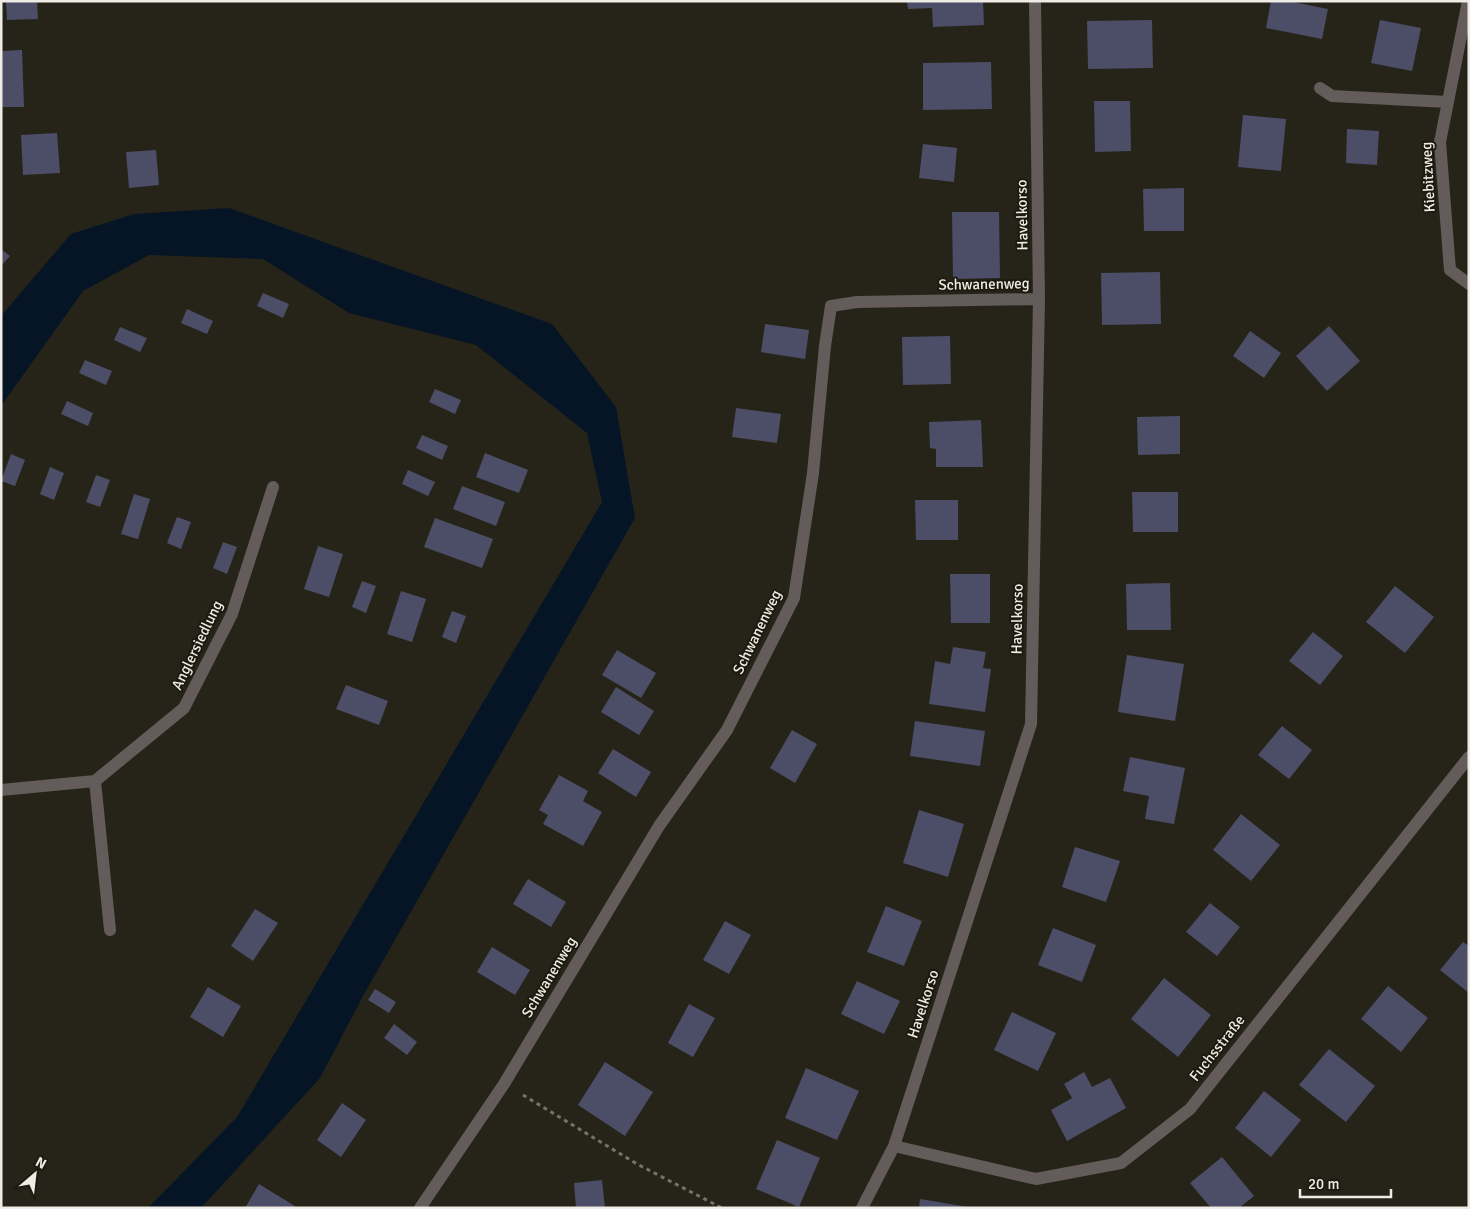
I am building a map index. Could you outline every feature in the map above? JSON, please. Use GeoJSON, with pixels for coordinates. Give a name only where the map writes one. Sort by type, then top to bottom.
{"type":"FeatureCollection","features":[{"type":"Feature","properties":{"kind":"street","name":"Havelkorso"},"geometry":{"type":"LineString","coordinates":[[862,1208],[894,1146],[1031,724],[1039,299],[1035,1]]}},
{"type":"Feature","properties":{"kind":"street","name":"Kiebitzweg"},"geometry":{"type":"LineString","coordinates":[[1468,1],[1440,142],[1450,270],[1469,284]]}},
{"type":"Feature","properties":{"kind":"street"},"geometry":{"type":"LineString","coordinates":[[1320,88],[1332,96],[1448,102]]}},
{"type":"Feature","properties":{"kind":"street","name":"Schwanenweg"},"geometry":{"type":"LineString","coordinates":[[420,1208],[504,1084],[659,826],[726,730],[794,598],[813,473],[825,346],[831,306],[857,302],[1039,299]]}},
{"type":"Feature","properties":{"kind":"street","name":"Anglersiedlung"},"geometry":{"type":"LineString","coordinates":[[95,781],[184,708],[232,614],[273,487]]}},
{"type":"Feature","properties":{"kind":"street","name":"Fuchsstraße"},"geometry":{"type":"LineString","coordinates":[[894,1146],[1036,1179],[1121,1163],[1190,1109],[1469,757]]}},
{"type":"Feature","properties":{"kind":"street"},"geometry":{"type":"LineString","coordinates":[[1,790],[95,781],[110,930]]}},
{"type":"Feature","properties":{"kind":"path"},"geometry":{"type":"LineString","coordinates":[[504,1084],[637,1164],[722,1208]]}},
{"type":"Feature","properties":{"kind":"water"},"geometry":{"type":"Polygon","coordinates":[[[229,208],[552,324],[616,407],[635,518],[363,996],[320,1078],[201,1208],[148,1208],[237,1117],[602,502],[587,433],[476,345],[349,313],[263,259],[149,255],[83,291],[1,406],[1,316],[71,234],[134,214],[229,208]]]}},
{"type":"Feature","properties":{"kind":"building"},"geometry":{"type":"Polygon","coordinates":[[[6,1],[37,1],[38,19],[7,20],[6,1]]]}},
{"type":"Feature","properties":{"kind":"building"},"geometry":{"type":"Polygon","coordinates":[[[907,1],[983,1],[984,25],[933,27],[932,8],[908,9],[907,1]]]}},
{"type":"Feature","properties":{"kind":"building"},"geometry":{"type":"Polygon","coordinates":[[[1271,1],[1288,1],[1328,9],[1322,39],[1266,28],[1271,1]]]}},
{"type":"Feature","properties":{"kind":"building"},"geometry":{"type":"Polygon","coordinates":[[[1152,20],[1153,68],[1088,69],[1087,21],[1152,20]]]}},
{"type":"Feature","properties":{"kind":"building"},"geometry":{"type":"Polygon","coordinates":[[[1380,20],[1421,28],[1412,71],[1371,63],[1380,20]]]}},
{"type":"Feature","properties":{"kind":"building"},"geometry":{"type":"Polygon","coordinates":[[[22,50],[24,107],[1,107],[1,51],[22,50]]]}},
{"type":"Feature","properties":{"kind":"building"},"geometry":{"type":"Polygon","coordinates":[[[991,62],[992,109],[923,110],[923,63],[991,62]]]}},
{"type":"Feature","properties":{"kind":"building"},"geometry":{"type":"Polygon","coordinates":[[[1094,101],[1130,101],[1131,151],[1095,152],[1094,101]]]}},
{"type":"Feature","properties":{"kind":"building"},"geometry":{"type":"Polygon","coordinates":[[[1243,115],[1286,119],[1281,171],[1238,167],[1243,115]]]}},
{"type":"Feature","properties":{"kind":"building"},"geometry":{"type":"Polygon","coordinates":[[[1347,129],[1379,131],[1377,165],[1346,163],[1347,129]]]}},
{"type":"Feature","properties":{"kind":"building"},"geometry":{"type":"Polygon","coordinates":[[[57,133],[60,173],[23,175],[21,135],[57,133]]]}},
{"type":"Feature","properties":{"kind":"building"},"geometry":{"type":"Polygon","coordinates":[[[923,144],[957,148],[954,182],[919,178],[923,144]]]}},
{"type":"Feature","properties":{"kind":"building"},"geometry":{"type":"Polygon","coordinates":[[[156,150],[159,185],[129,188],[126,152],[156,150]]]}},
{"type":"Feature","properties":{"kind":"building"},"geometry":{"type":"Polygon","coordinates":[[[1184,188],[1184,231],[1144,231],[1143,189],[1184,188]]]}},
{"type":"Feature","properties":{"kind":"building"},"geometry":{"type":"Polygon","coordinates":[[[952,212],[999,212],[1000,278],[953,279],[952,212]]]}},
{"type":"Feature","properties":{"kind":"building"},"geometry":{"type":"Polygon","coordinates":[[[1,249],[10,256],[1,266],[1,249]]]}},
{"type":"Feature","properties":{"kind":"building"},"geometry":{"type":"Polygon","coordinates":[[[1160,272],[1161,324],[1102,325],[1101,273],[1160,272]]]}},
{"type":"Feature","properties":{"kind":"building"},"geometry":{"type":"Polygon","coordinates":[[[263,293],[289,304],[283,318],[257,306],[263,293]]]}},
{"type":"Feature","properties":{"kind":"building"},"geometry":{"type":"Polygon","coordinates":[[[187,309],[213,321],[207,334],[181,323],[187,309]]]}},
{"type":"Feature","properties":{"kind":"building"},"geometry":{"type":"Polygon","coordinates":[[[765,324],[809,330],[805,359],[761,352],[765,324]]]}},
{"type":"Feature","properties":{"kind":"building"},"geometry":{"type":"Polygon","coordinates":[[[1329,326],[1360,361],[1327,391],[1296,356],[1329,326]]]}},
{"type":"Feature","properties":{"kind":"building"},"geometry":{"type":"Polygon","coordinates":[[[120,327],[147,338],[140,352],[114,340],[120,327]]]}},
{"type":"Feature","properties":{"kind":"building"},"geometry":{"type":"Polygon","coordinates":[[[1250,331],[1281,353],[1264,378],[1233,356],[1250,331]]]}},
{"type":"Feature","properties":{"kind":"building"},"geometry":{"type":"Polygon","coordinates":[[[950,336],[951,384],[903,385],[902,337],[950,336]]]}},
{"type":"Feature","properties":{"kind":"building"},"geometry":{"type":"Polygon","coordinates":[[[85,360],[112,371],[106,385],[79,373],[85,360]]]}},
{"type":"Feature","properties":{"kind":"building"},"geometry":{"type":"Polygon","coordinates":[[[435,389],[461,400],[455,414],[429,402],[435,389]]]}},
{"type":"Feature","properties":{"kind":"building"},"geometry":{"type":"Polygon","coordinates":[[[67,401],[93,413],[88,426],[61,414],[67,401]]]}},
{"type":"Feature","properties":{"kind":"building"},"geometry":{"type":"Polygon","coordinates":[[[736,408],[781,414],[777,443],[732,437],[736,408]]]}},
{"type":"Feature","properties":{"kind":"building"},"geometry":{"type":"Polygon","coordinates":[[[1180,416],[1180,454],[1138,455],[1137,417],[1180,416]]]}},
{"type":"Feature","properties":{"kind":"building"},"geometry":{"type":"Polygon","coordinates":[[[981,420],[983,467],[936,467],[936,449],[930,448],[929,422],[981,420]]]}},
{"type":"Feature","properties":{"kind":"building"},"geometry":{"type":"Polygon","coordinates":[[[422,435],[448,446],[442,460],[416,448],[422,435]]]}},
{"type":"Feature","properties":{"kind":"building"},"geometry":{"type":"Polygon","coordinates":[[[485,453],[528,470],[519,493],[476,477],[485,453]]]}},
{"type":"Feature","properties":{"kind":"building"},"geometry":{"type":"Polygon","coordinates":[[[11,454],[25,460],[15,486],[1,481],[11,454]]]}},
{"type":"Feature","properties":{"kind":"building"},"geometry":{"type":"Polygon","coordinates":[[[50,467],[64,473],[54,500],[40,494],[50,467]]]}},
{"type":"Feature","properties":{"kind":"building"},"geometry":{"type":"Polygon","coordinates":[[[408,470],[435,482],[428,496],[402,484],[408,470]]]}},
{"type":"Feature","properties":{"kind":"building"},"geometry":{"type":"Polygon","coordinates":[[[96,475],[110,480],[100,507],[86,502],[96,475]]]}},
{"type":"Feature","properties":{"kind":"building"},"geometry":{"type":"Polygon","coordinates":[[[462,486],[505,502],[496,526],[453,509],[462,486]]]}},
{"type":"Feature","properties":{"kind":"building"},"geometry":{"type":"Polygon","coordinates":[[[1132,492],[1178,492],[1178,532],[1133,532],[1132,492]]]}},
{"type":"Feature","properties":{"kind":"building"},"geometry":{"type":"Polygon","coordinates":[[[134,494],[150,499],[138,539],[121,534],[134,494]]]}},
{"type":"Feature","properties":{"kind":"building"},"geometry":{"type":"Polygon","coordinates":[[[915,500],[958,500],[958,540],[916,540],[915,500]]]}},
{"type":"Feature","properties":{"kind":"building"},"geometry":{"type":"Polygon","coordinates":[[[177,517],[191,522],[181,549],[167,543],[177,517]]]}},
{"type":"Feature","properties":{"kind":"building"},"geometry":{"type":"Polygon","coordinates":[[[435,518],[493,539],[482,568],[424,547],[435,518]]]}},
{"type":"Feature","properties":{"kind":"building"},"geometry":{"type":"Polygon","coordinates":[[[223,542],[237,547],[227,574],[213,568],[223,542]]]}},
{"type":"Feature","properties":{"kind":"building"},"geometry":{"type":"Polygon","coordinates":[[[318,546],[343,554],[329,597],[304,589],[318,546]]]}},
{"type":"Feature","properties":{"kind":"building"},"geometry":{"type":"Polygon","coordinates":[[[950,574],[990,574],[990,623],[951,623],[950,574]]]}},
{"type":"Feature","properties":{"kind":"building"},"geometry":{"type":"Polygon","coordinates":[[[362,581],[376,586],[366,613],[352,607],[362,581]]]}},
{"type":"Feature","properties":{"kind":"building"},"geometry":{"type":"Polygon","coordinates":[[[1170,583],[1171,630],[1127,630],[1126,584],[1170,583]]]}},
{"type":"Feature","properties":{"kind":"building"},"geometry":{"type":"Polygon","coordinates":[[[1395,586],[1434,617],[1405,653],[1366,622],[1395,586]]]}},
{"type":"Feature","properties":{"kind":"building"},"geometry":{"type":"Polygon","coordinates":[[[401,591],[426,599],[412,642],[387,634],[401,591]]]}},
{"type":"Feature","properties":{"kind":"building"},"geometry":{"type":"Polygon","coordinates":[[[452,611],[466,616],[456,643],[442,637],[452,611]]]}},
{"type":"Feature","properties":{"kind":"building"},"geometry":{"type":"Polygon","coordinates":[[[1313,632],[1343,656],[1320,685],[1289,661],[1313,632]]]}},
{"type":"Feature","properties":{"kind":"building"},"geometry":{"type":"Polygon","coordinates":[[[953,647],[986,652],[983,668],[991,669],[985,712],[929,704],[935,661],[950,664],[953,647]]]}},
{"type":"Feature","properties":{"kind":"building"},"geometry":{"type":"Polygon","coordinates":[[[617,650],[656,673],[641,698],[602,675],[617,650]]]}},
{"type":"Feature","properties":{"kind":"building"},"geometry":{"type":"Polygon","coordinates":[[[1127,655],[1184,664],[1175,721],[1118,712],[1127,655]]]}},
{"type":"Feature","properties":{"kind":"building"},"geometry":{"type":"Polygon","coordinates":[[[346,685],[388,701],[379,725],[336,709],[346,685]]]}},
{"type":"Feature","properties":{"kind":"building"},"geometry":{"type":"Polygon","coordinates":[[[616,687],[654,711],[639,735],[601,712],[616,687]]]}},
{"type":"Feature","properties":{"kind":"building"},"geometry":{"type":"Polygon","coordinates":[[[915,721],[985,731],[980,766],[910,756],[915,721]]]}},
{"type":"Feature","properties":{"kind":"building"},"geometry":{"type":"Polygon","coordinates":[[[1282,726],[1312,750],[1289,779],[1258,755],[1282,726]]]}},
{"type":"Feature","properties":{"kind":"building"},"geometry":{"type":"Polygon","coordinates":[[[792,730],[817,744],[795,783],[770,768],[792,730]]]}},
{"type":"Feature","properties":{"kind":"building"},"geometry":{"type":"Polygon","coordinates":[[[613,749],[651,772],[636,797],[598,773],[613,749]]]}},
{"type":"Feature","properties":{"kind":"building"},"geometry":{"type":"Polygon","coordinates":[[[1130,757],[1185,768],[1174,824],[1145,819],[1149,796],[1123,791],[1130,757]]]}},
{"type":"Feature","properties":{"kind":"building"},"geometry":{"type":"Polygon","coordinates":[[[559,775],[588,791],[583,801],[602,812],[583,846],[543,824],[548,815],[539,810],[559,775]]]}},
{"type":"Feature","properties":{"kind":"building"},"geometry":{"type":"Polygon","coordinates":[[[919,810],[964,824],[948,877],[903,863],[919,810]]]}},
{"type":"Feature","properties":{"kind":"building"},"geometry":{"type":"Polygon","coordinates":[[[1241,814],[1280,845],[1251,881],[1213,850],[1241,814]]]}},
{"type":"Feature","properties":{"kind":"building"},"geometry":{"type":"Polygon","coordinates":[[[1075,847],[1120,861],[1106,902],[1062,887],[1075,847]]]}},
{"type":"Feature","properties":{"kind":"building"},"geometry":{"type":"Polygon","coordinates":[[[528,879],[566,902],[551,927],[513,904],[528,879]]]}},
{"type":"Feature","properties":{"kind":"building"},"geometry":{"type":"Polygon","coordinates":[[[1210,903],[1240,927],[1217,956],[1186,932],[1210,903]]]}},
{"type":"Feature","properties":{"kind":"building"},"geometry":{"type":"Polygon","coordinates":[[[886,906],[922,921],[904,966],[867,952],[886,906]]]}},
{"type":"Feature","properties":{"kind":"building"},"geometry":{"type":"Polygon","coordinates":[[[255,909],[278,923],[253,961],[231,946],[255,909]]]}},
{"type":"Feature","properties":{"kind":"building"},"geometry":{"type":"Polygon","coordinates":[[[725,921],[751,935],[729,974],[703,960],[725,921]]]}},
{"type":"Feature","properties":{"kind":"building"},"geometry":{"type":"Polygon","coordinates":[[[1053,928],[1096,945],[1082,982],[1038,965],[1053,928]]]}},
{"type":"Feature","properties":{"kind":"building"},"geometry":{"type":"Polygon","coordinates":[[[1463,942],[1469,946],[1469,993],[1440,970],[1463,942]]]}},
{"type":"Feature","properties":{"kind":"building"},"geometry":{"type":"Polygon","coordinates":[[[492,947],[530,970],[515,995],[477,972],[492,947]]]}},
{"type":"Feature","properties":{"kind":"building"},"geometry":{"type":"Polygon","coordinates":[[[1164,978],[1211,1015],[1178,1057],[1131,1019],[1164,978]]]}},
{"type":"Feature","properties":{"kind":"building"},"geometry":{"type":"Polygon","coordinates":[[[857,981],[900,1001],[884,1034],[841,1014],[857,981]]]}},
{"type":"Feature","properties":{"kind":"building"},"geometry":{"type":"Polygon","coordinates":[[[1388,986],[1428,1018],[1401,1052],[1361,1019],[1388,986]]]}},
{"type":"Feature","properties":{"kind":"building"},"geometry":{"type":"Polygon","coordinates":[[[208,987],[241,1006],[223,1037],[190,1017],[208,987]]]}},
{"type":"Feature","properties":{"kind":"building"},"geometry":{"type":"Polygon","coordinates":[[[375,989],[396,1002],[389,1013],[368,1000],[375,989]]]}},
{"type":"Feature","properties":{"kind":"building"},"geometry":{"type":"Polygon","coordinates":[[[689,1004],[715,1018],[693,1057],[668,1043],[689,1004]]]}},
{"type":"Feature","properties":{"kind":"building"},"geometry":{"type":"Polygon","coordinates":[[[1012,1012],[1056,1033],[1038,1071],[994,1050],[1012,1012]]]}},
{"type":"Feature","properties":{"kind":"building"},"geometry":{"type":"Polygon","coordinates":[[[394,1024],[417,1042],[407,1055],[384,1038],[394,1024]]]}},
{"type":"Feature","properties":{"kind":"building"},"geometry":{"type":"Polygon","coordinates":[[[1329,1049],[1375,1086],[1346,1122],[1299,1085],[1329,1049]]]}},
{"type":"Feature","properties":{"kind":"building"},"geometry":{"type":"Polygon","coordinates":[[[605,1062],[653,1092],[625,1136],[578,1105],[605,1062]]]}},
{"type":"Feature","properties":{"kind":"building"},"geometry":{"type":"Polygon","coordinates":[[[806,1068],[859,1091],[837,1140],[785,1118],[806,1068]]]}},
{"type":"Feature","properties":{"kind":"building"},"geometry":{"type":"Polygon","coordinates":[[[1084,1072],[1092,1087],[1110,1078],[1126,1108],[1067,1141],[1051,1110],[1072,1098],[1064,1084],[1084,1072]]]}},
{"type":"Feature","properties":{"kind":"building"},"geometry":{"type":"Polygon","coordinates":[[[1264,1091],[1301,1120],[1271,1157],[1235,1128],[1264,1091]]]}},
{"type":"Feature","properties":{"kind":"building"},"geometry":{"type":"Polygon","coordinates":[[[342,1103],[366,1120],[341,1157],[317,1140],[342,1103]]]}},
{"type":"Feature","properties":{"kind":"building"},"geometry":{"type":"Polygon","coordinates":[[[777,1140],[820,1158],[799,1207],[756,1189],[777,1140]]]}},
{"type":"Feature","properties":{"kind":"building"},"geometry":{"type":"Polygon","coordinates":[[[1222,1157],[1254,1196],[1239,1208],[1211,1208],[1190,1183],[1222,1157]]]}},
{"type":"Feature","properties":{"kind":"building"},"geometry":{"type":"Polygon","coordinates":[[[602,1180],[605,1208],[576,1208],[574,1183],[602,1180]]]}},
{"type":"Feature","properties":{"kind":"building"},"geometry":{"type":"Polygon","coordinates":[[[259,1184],[298,1208],[245,1208],[259,1184]]]}},
{"type":"Feature","properties":{"kind":"building"},"geometry":{"type":"Polygon","coordinates":[[[920,1199],[968,1207],[968,1208],[919,1208],[920,1199]]]}}]}
